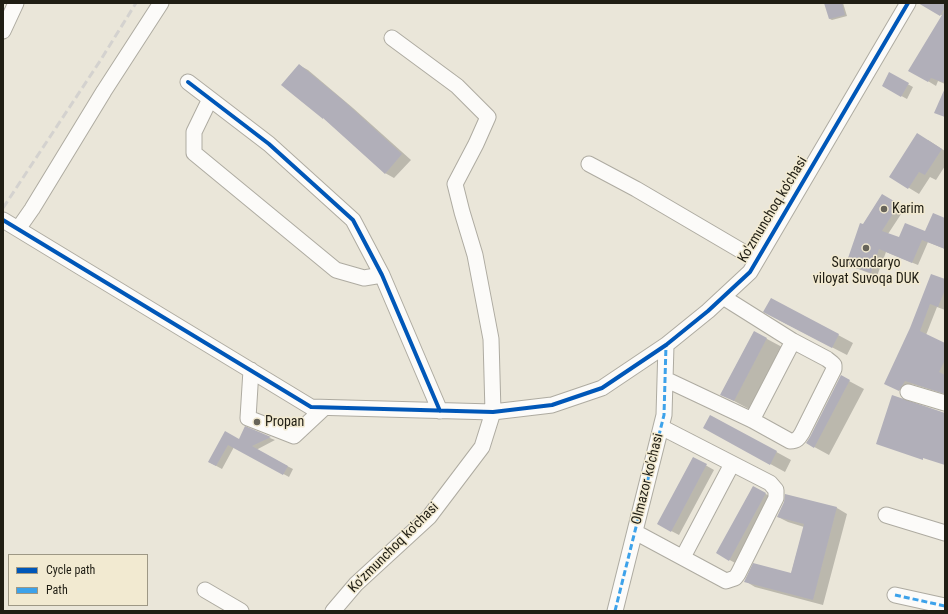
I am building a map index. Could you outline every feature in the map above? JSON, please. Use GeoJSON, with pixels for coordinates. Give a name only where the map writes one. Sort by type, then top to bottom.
{"type":"FeatureCollection","features":[{"type":"Feature","properties":{"kind":"street"},"geometry":{"type":"LineString","coordinates":[[3,30],[16,3]]}},
{"type":"Feature","properties":{"kind":"street"},"geometry":{"type":"LineString","coordinates":[[18,229],[161,3]]}},
{"type":"Feature","properties":{"kind":"street","name":"Ko'zmunchoq ko'chasi"},"geometry":{"type":"LineString","coordinates":[[333,611],[356,584],[429,517],[482,447],[493,412],[552,405],[602,388],[666,345],[708,311],[750,272],[908,3]]}},
{"type":"Feature","properties":{"kind":"street"},"geometry":{"type":"LineString","coordinates":[[3,220],[311,407],[493,412],[492,339],[475,255],[455,184],[488,118],[457,86],[392,38]]}},
{"type":"Feature","properties":{"kind":"street"},"geometry":{"type":"LineString","coordinates":[[188,82],[269,144],[354,220],[382,275],[440,411]]}},
{"type":"Feature","properties":{"kind":"street"},"geometry":{"type":"LineString","coordinates":[[210,99],[194,132],[194,153],[336,270],[364,278],[382,275]]}},
{"type":"Feature","properties":{"kind":"street"},"geometry":{"type":"LineString","coordinates":[[589,164],[636,189],[757,260]]}},
{"type":"Feature","properties":{"kind":"street"},"geometry":{"type":"LineString","coordinates":[[665,379],[752,420],[790,441],[798,439],[834,369],[834,365],[827,359],[793,341],[723,297]]}},
{"type":"Feature","properties":{"kind":"street"},"geometry":{"type":"LineString","coordinates":[[752,420],[793,341]]}},
{"type":"Feature","properties":{"kind":"street","name":"Olmazor ko'chasi"},"geometry":{"type":"LineString","coordinates":[[615,611],[664,415],[666,345]]}},
{"type":"Feature","properties":{"kind":"street"},"geometry":{"type":"LineString","coordinates":[[251,370],[248,418],[294,436],[324,408]]}},
{"type":"Feature","properties":{"kind":"street"},"geometry":{"type":"LineString","coordinates":[[908,392],[945,404]]}},
{"type":"Feature","properties":{"kind":"street"},"geometry":{"type":"LineString","coordinates":[[635,532],[726,581],[735,578],[738,574],[776,498],[776,490],[770,484],[661,427]]}},
{"type":"Feature","properties":{"kind":"street"},"geometry":{"type":"LineString","coordinates":[[682,557],[732,464]]}},
{"type":"Feature","properties":{"kind":"street"},"geometry":{"type":"LineString","coordinates":[[886,516],[945,533]]}},
{"type":"Feature","properties":{"kind":"street"},"geometry":{"type":"LineString","coordinates":[[205,590],[241,611]]}},
{"type":"Feature","properties":{"kind":"street"},"geometry":{"type":"LineString","coordinates":[[895,595],[945,606]]}},
{"type":"Feature","properties":{"kind":"building"},"geometry":{"type":"Polygon","coordinates":[[[824,3],[842,3],[845,15],[829,19],[824,3]]]}},
{"type":"Feature","properties":{"kind":"building"},"geometry":{"type":"Polygon","coordinates":[[[918,3],[945,3],[945,8],[940,16],[918,3]]]}},
{"type":"Feature","properties":{"kind":"building"},"geometry":{"type":"Polygon","coordinates":[[[945,10],[945,83],[931,78],[928,82],[908,71],[945,10]]]}},
{"type":"Feature","properties":{"kind":"building"},"geometry":{"type":"Polygon","coordinates":[[[299,64],[344,101],[402,154],[385,174],[323,118],[281,85],[299,64]]]}},
{"type":"Feature","properties":{"kind":"building"},"geometry":{"type":"Polygon","coordinates":[[[889,72],[909,83],[901,97],[882,86],[889,72]]]}},
{"type":"Feature","properties":{"kind":"building"},"geometry":{"type":"Polygon","coordinates":[[[945,88],[945,117],[934,113],[945,88]]]}},
{"type":"Feature","properties":{"kind":"building"},"geometry":{"type":"Polygon","coordinates":[[[917,133],[942,149],[925,175],[919,172],[908,189],[889,177],[917,133]]]}},
{"type":"Feature","properties":{"kind":"building"},"geometry":{"type":"Polygon","coordinates":[[[882,194],[899,204],[882,231],[899,237],[905,223],[925,231],[933,213],[945,218],[945,249],[922,240],[912,263],[879,249],[871,273],[846,264],[860,223],[863,224],[882,194]]]}},
{"type":"Feature","properties":{"kind":"building"},"geometry":{"type":"Polygon","coordinates":[[[931,274],[945,279],[945,290],[938,307],[930,304],[920,331],[945,343],[945,360],[939,372],[945,375],[945,394],[905,381],[899,391],[884,384],[910,328],[931,274]]]}},
{"type":"Feature","properties":{"kind":"building"},"geometry":{"type":"Polygon","coordinates":[[[771,298],[839,334],[832,348],[763,312],[771,298]]]}},
{"type":"Feature","properties":{"kind":"building"},"geometry":{"type":"Polygon","coordinates":[[[754,331],[767,338],[734,401],[720,395],[754,331]]]}},
{"type":"Feature","properties":{"kind":"building"},"geometry":{"type":"Polygon","coordinates":[[[841,375],[850,380],[814,448],[806,443],[841,375]]]}},
{"type":"Feature","properties":{"kind":"building"},"geometry":{"type":"Polygon","coordinates":[[[892,395],[945,413],[945,465],[923,458],[923,460],[876,444],[892,395]]]}},
{"type":"Feature","properties":{"kind":"building"},"geometry":{"type":"Polygon","coordinates":[[[710,415],[777,451],[770,465],[703,428],[710,415]]]}},
{"type":"Feature","properties":{"kind":"building"},"geometry":{"type":"Polygon","coordinates":[[[245,426],[271,437],[252,446],[288,466],[283,475],[228,445],[216,466],[208,462],[225,431],[239,439],[245,426]]]}},
{"type":"Feature","properties":{"kind":"building"},"geometry":{"type":"Polygon","coordinates":[[[693,457],[707,464],[671,532],[657,524],[693,457]]]}},
{"type":"Feature","properties":{"kind":"building"},"geometry":{"type":"Polygon","coordinates":[[[753,486],[766,493],[729,561],[716,553],[753,486]]]}},
{"type":"Feature","properties":{"kind":"building"},"geometry":{"type":"Polygon","coordinates":[[[785,494],[837,507],[813,600],[744,582],[753,563],[791,573],[804,524],[777,517],[784,502],[785,494]]]}},
{"type":"Feature","properties":{"kind":"railway"},"geometry":{"type":"LineString","coordinates":[[3,208],[100,61],[136,3]]}},
{"type":"Feature","properties":{"kind":"marked path"},"geometry":{"type":"LineString","coordinates":[[615,611],[664,415],[666,345]]}},
{"type":"Feature","properties":{"kind":"marked path"},"geometry":{"type":"LineString","coordinates":[[895,595],[945,606]]}},
{"type":"Feature","properties":{"kind":"cycle path"},"geometry":{"type":"LineString","coordinates":[[3,220],[311,407],[493,412],[552,405],[602,388],[666,345],[708,311],[750,272],[908,3]]}},
{"type":"Feature","properties":{"kind":"cycle path"},"geometry":{"type":"LineString","coordinates":[[188,82],[269,144],[353,220],[382,275],[440,411]]}},
{"type":"Feature","properties":{"kind":"place","name":"Karim"},"geometry":{"type":"Point","coordinates":[884,209]}},
{"type":"Feature","properties":{"kind":"place","name":"Surxondaryo viloyat Suvoqa DUK"},"geometry":{"type":"Point","coordinates":[866,248]}},
{"type":"Feature","properties":{"kind":"place","name":"Propan"},"geometry":{"type":"Point","coordinates":[257,422]}}]}
